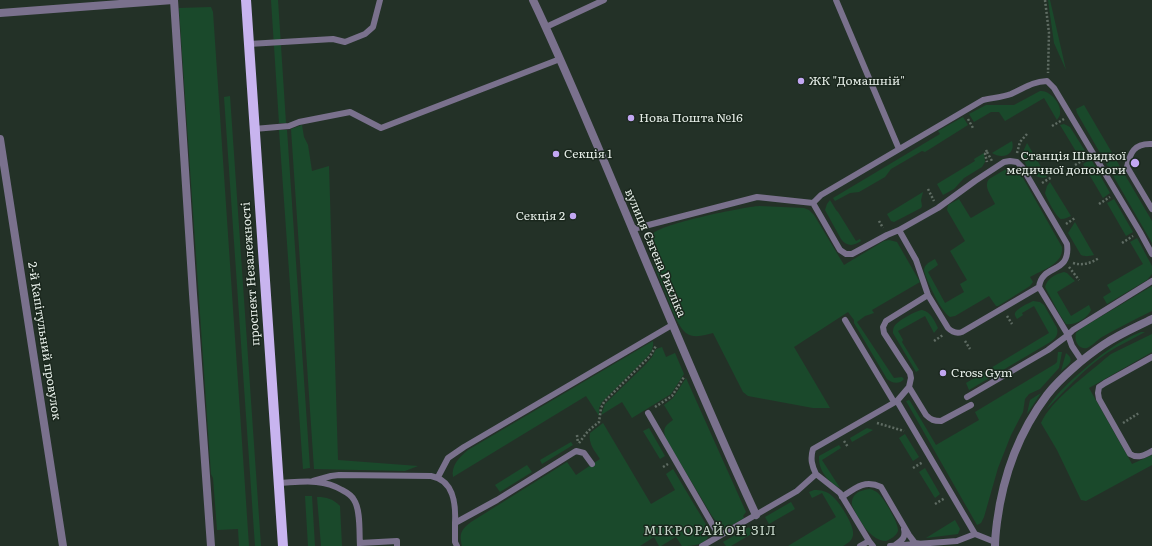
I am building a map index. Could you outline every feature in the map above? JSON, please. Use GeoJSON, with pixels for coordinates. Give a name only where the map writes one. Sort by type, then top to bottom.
{"type":"FeatureCollection","features":[{"type":"Feature","properties":{"kind":"main road","name":"проспект Незалежності"},"geometry":{"type":"LineString","coordinates":[[246,0],[283,546]]}},
{"type":"Feature","properties":{"kind":"street"},"geometry":{"type":"LineString","coordinates":[[0,13],[173,0],[211,546]]}},
{"type":"Feature","properties":{"kind":"street","name":"вулиця Євгена Рихліка"},"geometry":{"type":"LineString","coordinates":[[533,0],[633,229],[672,325],[756,515]]}},
{"type":"Feature","properties":{"kind":"street","name":"2-й Капітульний провулок"},"geometry":{"type":"LineString","coordinates":[[0,139],[63,546]]}},
{"type":"Feature","properties":{"kind":"street"},"geometry":{"type":"LineString","coordinates":[[995,544],[999,511],[1008,471],[1024,432],[1047,395],[1067,374],[1104,345],[1152,319]]}},
{"type":"Feature","properties":{"kind":"lane"},"geometry":{"type":"LineString","coordinates":[[248,44],[333,39],[345,42],[365,34],[373,27],[380,0]]}},
{"type":"Feature","properties":{"kind":"lane"},"geometry":{"type":"LineString","coordinates":[[546,27],[604,0]]}},
{"type":"Feature","properties":{"kind":"lane"},"geometry":{"type":"LineString","coordinates":[[836,0],[899,149]]}},
{"type":"Feature","properties":{"kind":"lane"},"geometry":{"type":"LineString","coordinates":[[254,129],[289,126],[299,122],[350,112],[381,128],[560,59]]}},
{"type":"Feature","properties":{"kind":"lane"},"geometry":{"type":"LineString","coordinates":[[813,203],[821,195],[983,100],[1010,94],[1026,86],[1047,81],[1054,88],[1152,254]]}},
{"type":"Feature","properties":{"kind":"lane"},"geometry":{"type":"LineString","coordinates":[[1152,144],[1136,147],[1130,156],[1127,168],[1152,209]]}},
{"type":"Feature","properties":{"kind":"lane"},"geometry":{"type":"LineString","coordinates":[[813,203],[840,250],[846,254],[852,254],[938,208],[1004,162],[1017,162],[1022,167],[1067,244],[1068,253],[1065,262],[1044,275],[1040,281],[1039,287],[1082,361]]}},
{"type":"Feature","properties":{"kind":"lane"},"geometry":{"type":"LineString","coordinates":[[633,229],[757,197],[813,203]]}},
{"type":"Feature","properties":{"kind":"lane"},"geometry":{"type":"LineString","coordinates":[[899,230],[916,260],[928,295],[952,332],[962,332],[1039,287]]}},
{"type":"Feature","properties":{"kind":"lane"},"geometry":{"type":"LineString","coordinates":[[967,397],[1048,350],[1073,330],[1098,313],[1152,281]]}},
{"type":"Feature","properties":{"kind":"lane"},"geometry":{"type":"LineString","coordinates":[[874,546],[869,541],[840,493],[816,474],[812,464],[811,455],[813,449],[896,402],[909,387],[911,378],[910,373],[884,333],[883,326],[886,321],[928,295]]}},
{"type":"Feature","properties":{"kind":"lane"},"geometry":{"type":"LineString","coordinates":[[845,320],[975,534],[995,544]]}},
{"type":"Feature","properties":{"kind":"lane"},"geometry":{"type":"LineString","coordinates":[[438,477],[448,458],[464,447],[672,325]]}},
{"type":"Feature","properties":{"kind":"lane"},"geometry":{"type":"LineString","coordinates":[[1152,357],[1099,387],[1098,393],[1099,399],[1130,454],[1139,456],[1152,451]]}},
{"type":"Feature","properties":{"kind":"lane"},"geometry":{"type":"LineString","coordinates":[[909,387],[926,415],[930,419],[936,421],[947,419],[971,405]]}},
{"type":"Feature","properties":{"kind":"lane"},"geometry":{"type":"LineString","coordinates":[[648,412],[719,536]]}},
{"type":"Feature","properties":{"kind":"lane"},"geometry":{"type":"LineString","coordinates":[[455,523],[497,500],[576,451],[584,452],[592,464]]}},
{"type":"Feature","properties":{"kind":"lane"},"geometry":{"type":"LineString","coordinates":[[702,546],[797,491],[816,474]]}},
{"type":"Feature","properties":{"kind":"lane"},"geometry":{"type":"LineString","coordinates":[[313,481],[339,475],[438,477],[446,483],[453,496],[456,507],[455,542],[457,546]]}},
{"type":"Feature","properties":{"kind":"lane"},"geometry":{"type":"LineString","coordinates":[[279,484],[313,481],[334,484],[346,492],[354,500],[358,510],[360,544],[397,541],[398,546]]}},
{"type":"Feature","properties":{"kind":"lane"},"geometry":{"type":"LineString","coordinates":[[842,497],[867,483],[875,484],[881,487],[912,540],[915,543],[920,544]]}},
{"type":"Feature","properties":{"kind":"lane"},"geometry":{"type":"LineString","coordinates":[[892,546],[901,542],[904,538],[905,533],[903,525]]}},
{"type":"Feature","properties":{"kind":"lane"},"geometry":{"type":"LineString","coordinates":[[892,546],[950,544],[975,534]]}},
{"type":"Feature","properties":{"kind":"lane"},"geometry":{"type":"LineString","coordinates":[[860,546],[869,541]]}},
{"type":"Feature","properties":{"kind":"path"},"geometry":{"type":"LineString","coordinates":[[1045,0],[1049,33],[1047,81]]}},
{"type":"Feature","properties":{"kind":"path"},"geometry":{"type":"LineString","coordinates":[[1014,162],[1020,142],[1027,134]]}},
{"type":"Feature","properties":{"kind":"path"},"geometry":{"type":"LineString","coordinates":[[985,166],[986,150]]}},
{"type":"Feature","properties":{"kind":"path"},"geometry":{"type":"LineString","coordinates":[[928,205],[940,198]]}},
{"type":"Feature","properties":{"kind":"path"},"geometry":{"type":"LineString","coordinates":[[1065,262],[1086,264],[1099,258]]}},
{"type":"Feature","properties":{"kind":"path"},"geometry":{"type":"LineString","coordinates":[[1065,262],[1079,280]]}},
{"type":"Feature","properties":{"kind":"path"},"geometry":{"type":"LineString","coordinates":[[1001,318],[1012,312]]}},
{"type":"Feature","properties":{"kind":"path"},"geometry":{"type":"LineString","coordinates":[[958,343],[964,340]]}},
{"type":"Feature","properties":{"kind":"path"},"geometry":{"type":"LineString","coordinates":[[578,445],[588,430],[599,422],[601,408],[604,402],[650,356],[657,343]]}},
{"type":"Feature","properties":{"kind":"path"},"geometry":{"type":"LineString","coordinates":[[648,412],[672,396],[685,375]]}},
{"type":"Feature","properties":{"kind":"path"},"geometry":{"type":"LineString","coordinates":[[1115,427],[1139,413]]}},
{"type":"Feature","properties":{"kind":"path"},"geometry":{"type":"LineString","coordinates":[[874,422],[905,432],[906,434]]}},
{"type":"Feature","properties":{"kind":"path"},"geometry":{"type":"LineString","coordinates":[[848,447],[843,440],[849,437]]}},
{"type":"Feature","properties":{"kind":"path"},"geometry":{"type":"LineString","coordinates":[[920,456],[927,468]]}},
{"type":"Feature","properties":{"kind":"path"},"geometry":{"type":"LineString","coordinates":[[914,468],[923,462]]}},
{"type":"Feature","properties":{"kind":"path"},"geometry":{"type":"LineString","coordinates":[[941,494],[946,503]]}},
{"type":"Feature","properties":{"kind":"path"},"geometry":{"type":"LineString","coordinates":[[935,504],[944,498]]}},
{"type":"Feature","properties":{"kind":"green space"},"geometry":{"type":"Polygon","coordinates":[[[271,0],[278,0],[286,123],[279,123],[271,0]]]}},
{"type":"Feature","properties":{"kind":"green space"},"geometry":{"type":"Polygon","coordinates":[[[1048,0],[1050,0],[1066,70],[1054,43],[1048,0]]]}},
{"type":"Feature","properties":{"kind":"green space"},"geometry":{"type":"Polygon","coordinates":[[[211,7],[213,12],[249,546],[239,546],[238,529],[217,530],[213,478],[211,474],[179,8],[211,7]]]}},
{"type":"Feature","properties":{"kind":"green space"},"geometry":{"type":"Polygon","coordinates":[[[1040,91],[1048,93],[1057,102],[1060,115],[1057,120],[1044,98],[1005,121],[999,112],[991,112],[974,122],[969,114],[986,105],[1014,105],[1040,91]]]}},
{"type":"Feature","properties":{"kind":"green space"},"geometry":{"type":"Polygon","coordinates":[[[230,96],[261,546],[255,546],[224,97],[230,96]]]}},
{"type":"Feature","properties":{"kind":"green space"},"geometry":{"type":"Polygon","coordinates":[[[1084,105],[1152,221],[1152,243],[1077,113],[1076,109],[1084,105]]]}},
{"type":"Feature","properties":{"kind":"green space"},"geometry":{"type":"Polygon","coordinates":[[[963,117],[968,125],[925,152],[922,151],[891,169],[885,177],[859,192],[850,193],[835,201],[833,198],[940,134],[938,131],[963,117]]]}},
{"type":"Feature","properties":{"kind":"green space"},"geometry":{"type":"Polygon","coordinates":[[[1064,124],[1070,127],[1087,154],[1080,158],[1060,125],[1064,124]]]}},
{"type":"Feature","properties":{"kind":"green space"},"geometry":{"type":"Polygon","coordinates":[[[302,125],[304,137],[308,145],[312,171],[329,166],[338,460],[418,466],[405,471],[314,469],[291,129],[302,125]]]}},
{"type":"Feature","properties":{"kind":"green space"},"geometry":{"type":"Polygon","coordinates":[[[279,130],[287,130],[310,468],[303,469],[279,130]]]}},
{"type":"Feature","properties":{"kind":"green space"},"geometry":{"type":"Polygon","coordinates":[[[1012,141],[1013,146],[1008,154],[1000,156],[992,153],[1012,141]]]}},
{"type":"Feature","properties":{"kind":"green space"},"geometry":{"type":"Polygon","coordinates":[[[1027,143],[1047,177],[1042,178],[1034,175],[1025,163],[1022,154],[1027,143]]]}},
{"type":"Feature","properties":{"kind":"green space"},"geometry":{"type":"Polygon","coordinates":[[[984,153],[985,162],[982,167],[964,178],[954,189],[943,195],[937,184],[975,161],[974,159],[984,153]]]}},
{"type":"Feature","properties":{"kind":"green space"},"geometry":{"type":"Polygon","coordinates":[[[1091,159],[1110,193],[1103,198],[1083,164],[1091,159]]]}},
{"type":"Feature","properties":{"kind":"green space"},"geometry":{"type":"Polygon","coordinates":[[[1010,168],[1017,170],[1023,178],[1062,247],[1060,258],[1051,266],[1030,277],[1033,282],[1030,286],[998,306],[996,306],[989,296],[955,316],[950,317],[946,314],[931,289],[924,271],[926,265],[935,259],[938,265],[928,272],[945,303],[964,292],[960,284],[967,280],[950,251],[965,241],[947,210],[948,205],[959,199],[971,218],[995,204],[987,188],[987,182],[989,179],[1010,168]]]}},
{"type":"Feature","properties":{"kind":"green space"},"geometry":{"type":"Polygon","coordinates":[[[1050,182],[1071,216],[1061,219],[1054,211],[1045,193],[1050,182]]]}},
{"type":"Feature","properties":{"kind":"green space"},"geometry":{"type":"Polygon","coordinates":[[[923,192],[921,208],[894,222],[891,221],[887,214],[923,192]]]}},
{"type":"Feature","properties":{"kind":"green space"},"geometry":{"type":"Polygon","coordinates":[[[1114,199],[1133,232],[1126,236],[1107,203],[1114,199]]]}},
{"type":"Feature","properties":{"kind":"green space"},"geometry":{"type":"Polygon","coordinates":[[[830,200],[856,241],[860,239],[861,241],[851,245],[843,242],[825,210],[830,200]]]}},
{"type":"Feature","properties":{"kind":"green space"},"geometry":{"type":"Polygon","coordinates":[[[759,206],[804,208],[809,210],[814,215],[844,265],[884,241],[889,240],[897,242],[920,282],[872,310],[874,313],[865,316],[857,322],[894,378],[902,377],[904,379],[902,381],[896,383],[887,379],[848,312],[794,347],[830,408],[813,408],[748,396],[743,392],[713,333],[692,336],[682,329],[655,267],[651,249],[653,234],[659,230],[685,221],[737,209],[759,206]]]}},
{"type":"Feature","properties":{"kind":"green space"},"geometry":{"type":"Polygon","coordinates":[[[1075,222],[1094,255],[1081,255],[1068,233],[1075,222]]]}},
{"type":"Feature","properties":{"kind":"green space"},"geometry":{"type":"Polygon","coordinates":[[[1137,238],[1152,266],[1152,274],[1147,280],[1107,304],[1103,297],[1111,292],[1107,285],[1143,264],[1130,242],[1137,238]]]}},
{"type":"Feature","properties":{"kind":"green space"},"geometry":{"type":"Polygon","coordinates":[[[1064,272],[1075,281],[1057,292],[1071,316],[1089,305],[1091,310],[1087,316],[1073,324],[1066,324],[1045,287],[1052,277],[1064,272]]]}},
{"type":"Feature","properties":{"kind":"green space"},"geometry":{"type":"Polygon","coordinates":[[[1152,286],[1152,311],[1102,337],[1087,348],[1081,347],[1077,344],[1076,333],[1082,328],[1152,286]]]}},
{"type":"Feature","properties":{"kind":"green space"},"geometry":{"type":"Polygon","coordinates":[[[1033,301],[1040,302],[1044,305],[1057,328],[1055,338],[969,390],[966,383],[1049,333],[1034,306],[1022,313],[1023,315],[1017,319],[1015,316],[1016,311],[1033,301]]]}},
{"type":"Feature","properties":{"kind":"green space"},"geometry":{"type":"Polygon","coordinates":[[[922,310],[930,314],[935,322],[938,328],[934,333],[925,316],[898,331],[903,340],[902,342],[919,370],[916,372],[893,333],[893,330],[902,319],[922,310]]]}},
{"type":"Feature","properties":{"kind":"green space"},"geometry":{"type":"Polygon","coordinates":[[[1141,332],[1145,332],[1112,350],[1090,366],[1046,410],[1062,389],[1096,359],[1117,344],[1141,332]]]}},
{"type":"Feature","properties":{"kind":"green space"},"geometry":{"type":"Polygon","coordinates":[[[1152,334],[1152,352],[1089,388],[1132,464],[1152,455],[1152,465],[1086,501],[1081,500],[1057,450],[1041,423],[1046,414],[1061,397],[1106,358],[1111,354],[1152,334]]]}},
{"type":"Feature","properties":{"kind":"green space"},"geometry":{"type":"Polygon","coordinates":[[[653,341],[653,348],[648,356],[602,402],[599,408],[599,416],[586,396],[453,477],[454,465],[468,450],[653,341]]]}},
{"type":"Feature","properties":{"kind":"green space"},"geometry":{"type":"Polygon","coordinates":[[[662,347],[666,357],[675,353],[684,374],[671,394],[632,418],[622,402],[601,415],[605,404],[645,365],[652,357],[656,349],[662,347]]]}},
{"type":"Feature","properties":{"kind":"green space"},"geometry":{"type":"Polygon","coordinates":[[[1058,352],[1062,352],[1059,368],[1040,389],[1029,394],[1025,399],[1023,412],[1011,435],[998,468],[984,517],[981,523],[977,525],[906,401],[910,401],[936,445],[979,420],[975,412],[1055,364],[1057,362],[1058,352]]]}},
{"type":"Feature","properties":{"kind":"green space"},"geometry":{"type":"Polygon","coordinates":[[[1066,353],[1071,361],[1061,371],[1066,353]]]}},
{"type":"Feature","properties":{"kind":"green space"},"geometry":{"type":"Polygon","coordinates":[[[686,378],[746,512],[743,516],[744,518],[725,529],[719,525],[712,516],[666,439],[664,432],[668,424],[673,420],[664,405],[673,398],[686,378]]]}},
{"type":"Feature","properties":{"kind":"green space"},"geometry":{"type":"Polygon","coordinates":[[[1041,393],[1027,414],[1030,400],[1041,393]]]}},
{"type":"Feature","properties":{"kind":"green space"},"geometry":{"type":"Polygon","coordinates":[[[603,423],[651,504],[675,490],[666,474],[673,469],[710,531],[709,536],[704,542],[695,545],[682,546],[676,537],[659,546],[654,537],[640,546],[462,546],[462,532],[471,522],[567,462],[576,475],[600,459],[592,447],[590,433],[603,423]]]}},
{"type":"Feature","properties":{"kind":"green space"},"geometry":{"type":"Polygon","coordinates":[[[649,428],[665,456],[660,459],[643,431],[649,428]]]}},
{"type":"Feature","properties":{"kind":"green space"},"geometry":{"type":"Polygon","coordinates":[[[867,428],[873,430],[852,442],[850,438],[867,428]]]}},
{"type":"Feature","properties":{"kind":"green space"},"geometry":{"type":"Polygon","coordinates":[[[905,434],[919,457],[913,461],[899,438],[905,434]]]}},
{"type":"Feature","properties":{"kind":"green space"},"geometry":{"type":"Polygon","coordinates":[[[571,442],[573,445],[542,464],[540,460],[571,442]]]}},
{"type":"Feature","properties":{"kind":"green space"},"geometry":{"type":"Polygon","coordinates":[[[839,445],[841,448],[822,460],[840,488],[828,479],[822,471],[819,461],[819,456],[839,445]]]}},
{"type":"Feature","properties":{"kind":"green space"},"geometry":{"type":"Polygon","coordinates":[[[527,465],[532,472],[500,492],[495,485],[527,465]]]}},
{"type":"Feature","properties":{"kind":"green space"},"geometry":{"type":"Polygon","coordinates":[[[925,468],[940,494],[935,498],[919,472],[925,468]]]}},
{"type":"Feature","properties":{"kind":"green space"},"geometry":{"type":"Polygon","coordinates":[[[870,489],[877,492],[884,500],[898,527],[896,534],[886,541],[875,537],[865,528],[852,505],[853,498],[857,493],[870,489]]]}},
{"type":"Feature","properties":{"kind":"green space"},"geometry":{"type":"Polygon","coordinates":[[[814,490],[824,491],[830,494],[839,503],[846,514],[852,526],[853,535],[851,540],[843,546],[788,546],[836,517],[822,493],[812,498],[809,492],[814,490]]]}},
{"type":"Feature","properties":{"kind":"green space"},"geometry":{"type":"Polygon","coordinates":[[[305,496],[312,496],[315,546],[308,546],[305,496]]]}},
{"type":"Feature","properties":{"kind":"green space"},"geometry":{"type":"Polygon","coordinates":[[[317,497],[330,499],[340,506],[342,546],[321,546],[317,497]]]}},
{"type":"Feature","properties":{"kind":"green space"},"geometry":{"type":"Polygon","coordinates":[[[791,502],[795,509],[769,524],[765,517],[791,502]]]}},
{"type":"Feature","properties":{"kind":"green space"},"geometry":{"type":"Polygon","coordinates":[[[955,520],[960,529],[958,534],[926,538],[955,520]]]}},
{"type":"Feature","properties":{"kind":"green space"},"geometry":{"type":"Polygon","coordinates":[[[749,527],[753,533],[731,546],[726,546],[723,542],[749,527]]]}},
{"type":"Feature","properties":{"kind":"place","name":"ЖК \"Домашній\""},"geometry":{"type":"Point","coordinates":[801,81]}},
{"type":"Feature","properties":{"kind":"place","name":"Нова Пошта №16"},"geometry":{"type":"Point","coordinates":[631,118]}},
{"type":"Feature","properties":{"kind":"place","name":"Секція 1"},"geometry":{"type":"Point","coordinates":[556,154]}},
{"type":"Feature","properties":{"kind":"place","name":"Станція Швидкої медичної допомоги"},"geometry":{"type":"Point","coordinates":[1135,163]}},
{"type":"Feature","properties":{"kind":"place","name":"Секція 2"},"geometry":{"type":"Point","coordinates":[573,216]}},
{"type":"Feature","properties":{"kind":"place","name":"Cross Gym"},"geometry":{"type":"Point","coordinates":[943,373]}},
{"type":"Feature","properties":{"kind":"district","name":"МІКРОРАЙОН ЗІЛ"},"geometry":{"type":"Point","coordinates":[710,531]}}]}
